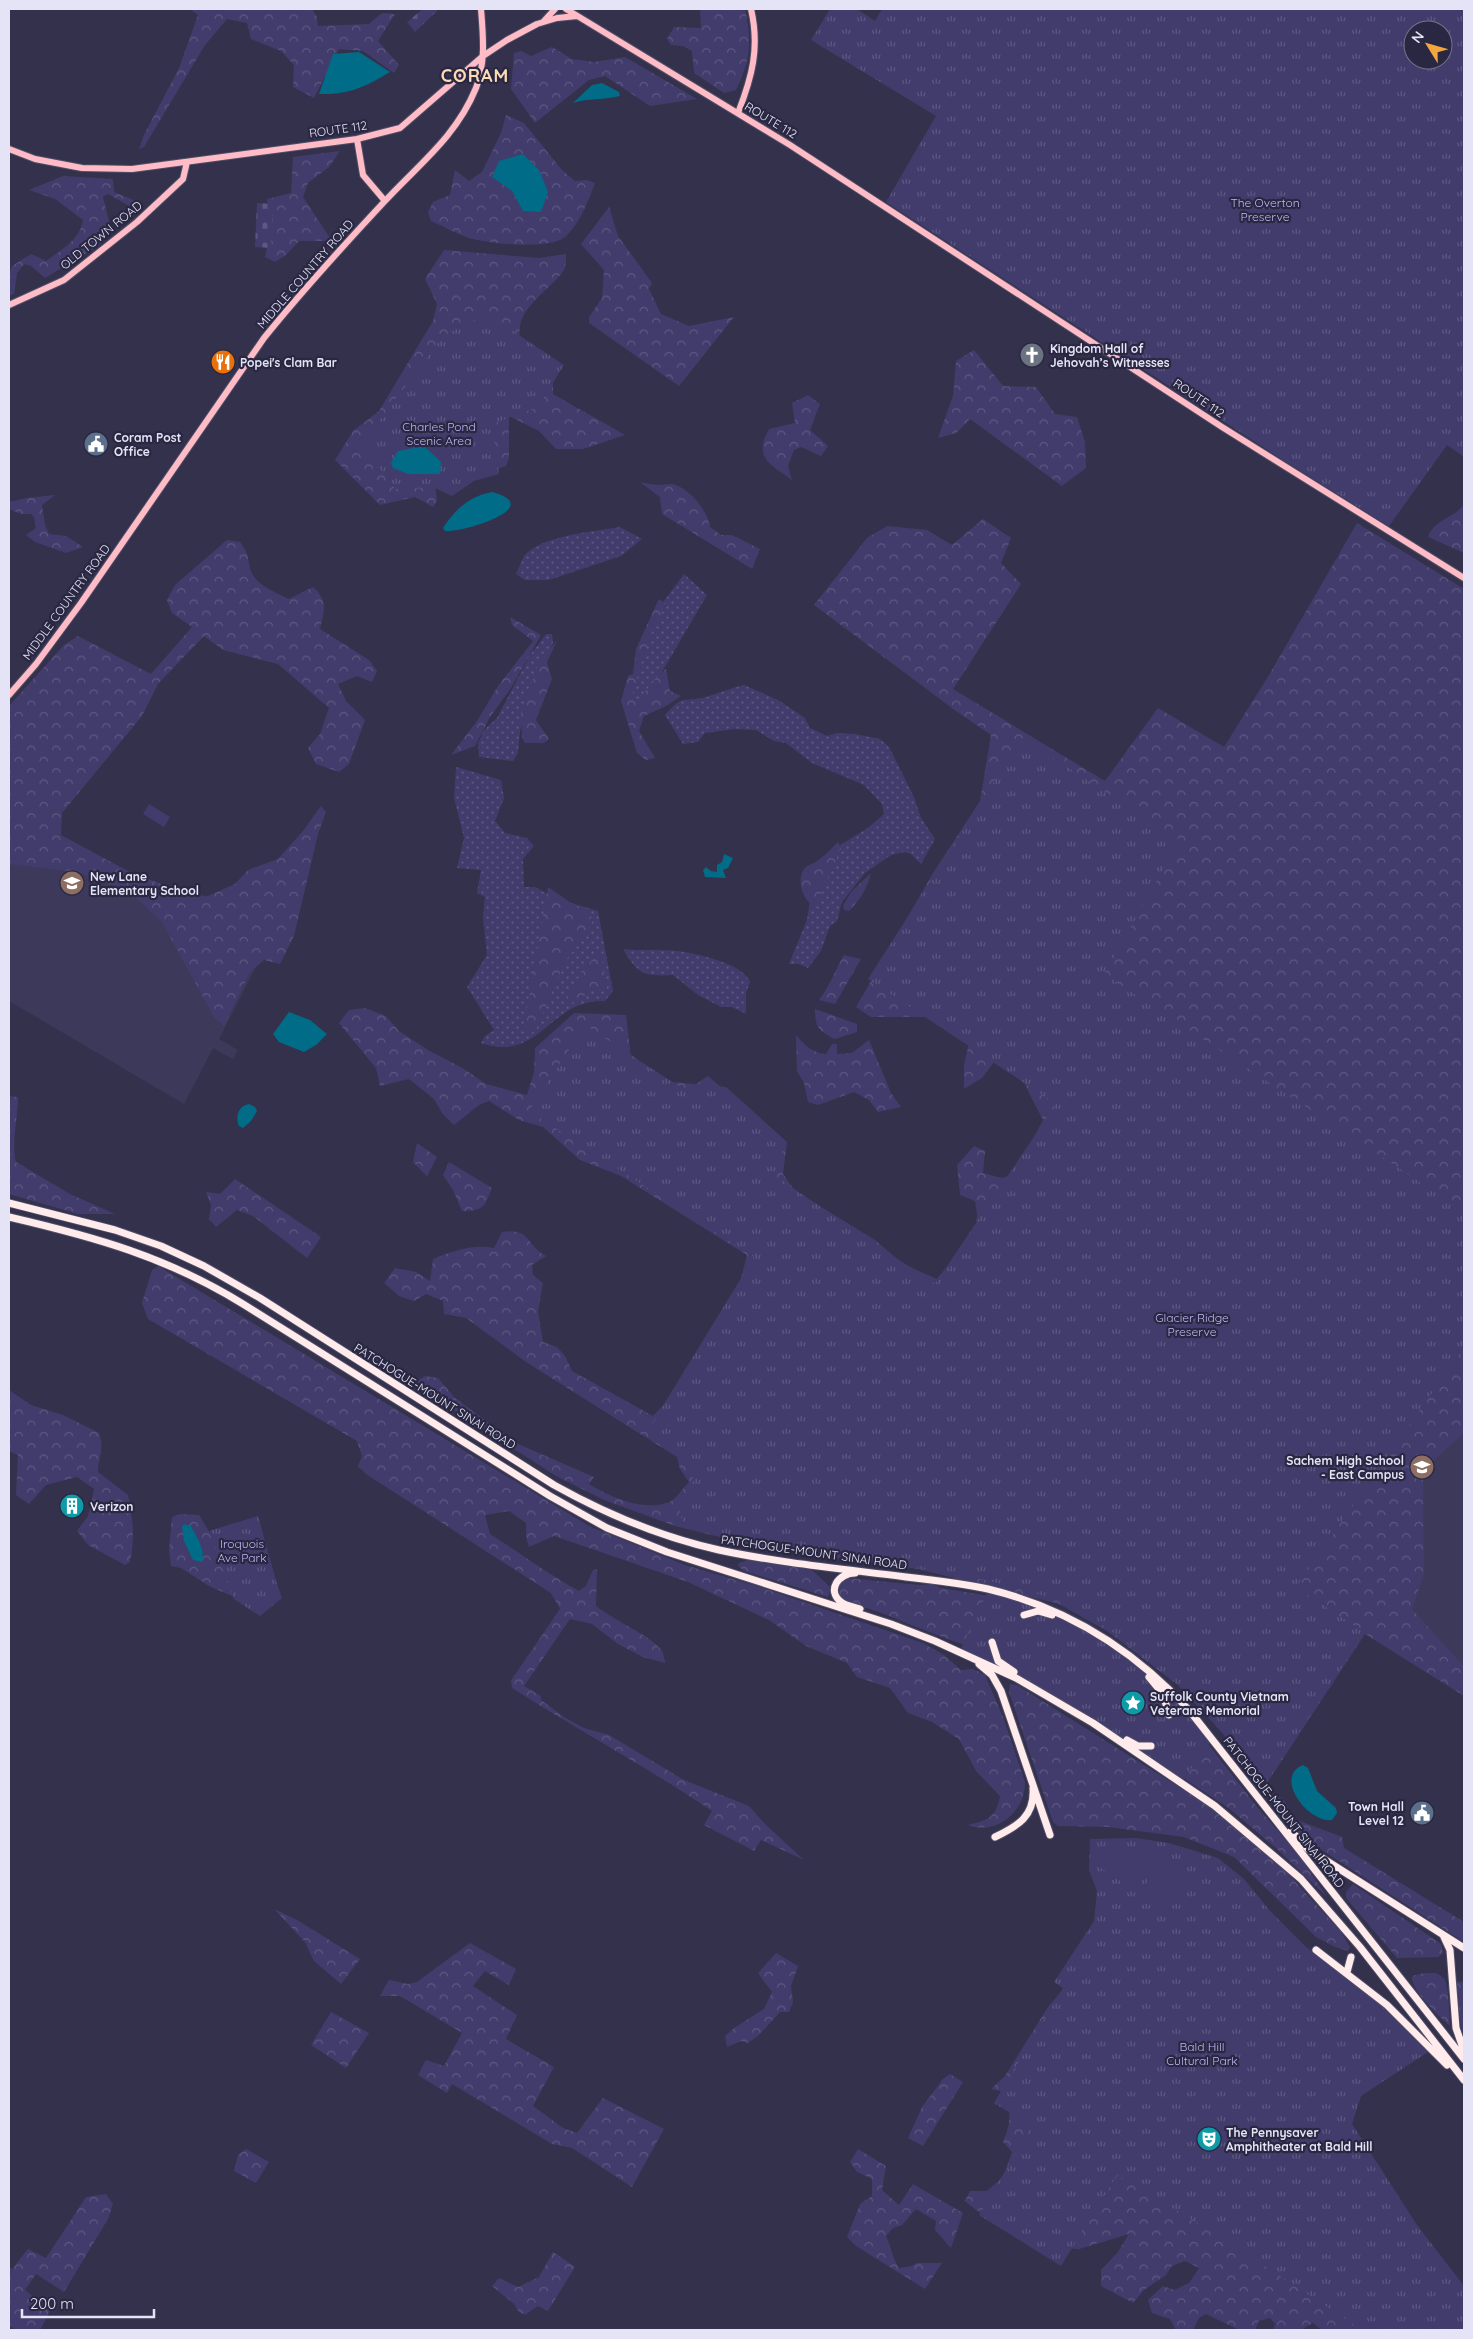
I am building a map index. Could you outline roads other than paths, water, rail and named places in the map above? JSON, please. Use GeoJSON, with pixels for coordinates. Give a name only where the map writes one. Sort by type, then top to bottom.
{"type":"FeatureCollection","features":[{"type":"Feature","properties":{"kind":"highway","name":"PATCHOGUE-MOUNT SINAI ROAD"},"geometry":{"type":"LineString","coordinates":[[9,1203],[130,1234],[204,1266],[260,1298],[554,1484],[626,1520],[672,1537],[719,1550],[989,1590],[1029,1601],[1075,1621],[1130,1656],[1167,1686],[1189,1710],[1464,2059]]}},
{"type":"Feature","properties":{"kind":"highway","name":"PATCHOGUE-MOUNT SINAI ROAD"},"geometry":{"type":"LineString","coordinates":[[9,1217],[94,1237],[125,1247],[172,1266],[216,1287],[550,1496],[622,1534],[683,1557],[891,1624],[960,1651],[1038,1690],[1093,1723],[1234,1821],[1301,1879],[1360,1947],[1464,2080]]}},
{"type":"Feature","properties":{"kind":"highway"},"geometry":{"type":"LineString","coordinates":[[891,1624],[872,1614],[842,1603],[836,1594],[835,1585],[838,1579],[847,1574],[905,1577]]}},
{"type":"Feature","properties":{"kind":"highway"},"geometry":{"type":"LineString","coordinates":[[1024,1614],[1042,1612],[1075,1621]]}},
{"type":"Feature","properties":{"kind":"highway"},"geometry":{"type":"LineString","coordinates":[[992,1642],[994,1654],[1000,1664],[1038,1690]]}},
{"type":"Feature","properties":{"kind":"highway"},"geometry":{"type":"LineString","coordinates":[[960,1651],[985,1668],[998,1683],[1033,1780],[1050,1835]]}},
{"type":"Feature","properties":{"kind":"highway"},"geometry":{"type":"LineString","coordinates":[[1130,1656],[1158,1685],[1166,1699],[1169,1715]]}},
{"type":"Feature","properties":{"kind":"highway"},"geometry":{"type":"LineString","coordinates":[[1093,1723],[1138,1746],[1151,1746]]}},
{"type":"Feature","properties":{"kind":"highway"},"geometry":{"type":"LineString","coordinates":[[995,1837],[1020,1824],[1029,1813],[1033,1799],[1033,1780]]}},
{"type":"Feature","properties":{"kind":"highway"},"geometry":{"type":"LineString","coordinates":[[1255,1793],[1308,1849],[1464,1948]]}},
{"type":"Feature","properties":{"kind":"highway"},"geometry":{"type":"LineString","coordinates":[[1443,1935],[1450,1950],[1456,2028],[1464,2051]]}},
{"type":"Feature","properties":{"kind":"highway"},"geometry":{"type":"LineString","coordinates":[[1316,1950],[1388,2005],[1414,2030],[1464,2086]]}},
{"type":"Feature","properties":{"kind":"highway"},"geometry":{"type":"LineString","coordinates":[[1347,1972],[1351,1957]]}},
{"type":"Feature","properties":{"kind":"main road","name":"MIDDLE COUNTRY ROAD"},"geometry":{"type":"LineString","coordinates":[[9,695],[36,664],[81,603],[264,338],[290,306],[385,201],[455,128],[477,86],[483,56],[481,9]]}},
{"type":"Feature","properties":{"kind":"main road"},"geometry":{"type":"LineString","coordinates":[[543,22],[555,9]]}},
{"type":"Feature","properties":{"kind":"main road"},"geometry":{"type":"LineString","coordinates":[[566,9],[578,16]]}},
{"type":"Feature","properties":{"kind":"main road"},"geometry":{"type":"LineString","coordinates":[[738,114],[750,83],[756,53],[751,9]]}},
{"type":"Feature","properties":{"kind":"main road","name":"ROUTE 112"},"geometry":{"type":"LineString","coordinates":[[9,149],[35,158],[82,168],[132,169],[358,139],[400,128],[483,56],[507,40],[543,22],[578,16],[738,114],[944,245],[1266,455],[1464,578]]}},
{"type":"Feature","properties":{"kind":"main road"},"geometry":{"type":"LineString","coordinates":[[358,139],[363,176],[385,201]]}},
{"type":"Feature","properties":{"kind":"main road","name":"OLD TOWN ROAD"},"geometry":{"type":"LineString","coordinates":[[9,305],[64,280],[132,226],[183,179],[187,162]]}},
{"type":"Feature","properties":{"kind":"water"},"geometry":{"type":"Polygon","coordinates":[[[359,52],[390,72],[356,89],[339,93],[319,94],[333,54],[359,52]]]}},
{"type":"Feature","properties":{"kind":"water"},"geometry":{"type":"Polygon","coordinates":[[[602,83],[619,92],[620,96],[573,103],[592,85],[602,83]]]}},
{"type":"Feature","properties":{"kind":"water"},"geometry":{"type":"Polygon","coordinates":[[[523,154],[539,170],[548,192],[541,212],[523,211],[512,191],[492,177],[499,161],[523,154]]]}},
{"type":"Feature","properties":{"kind":"water"},"geometry":{"type":"Polygon","coordinates":[[[424,446],[441,462],[440,474],[408,474],[393,468],[391,463],[398,451],[424,446]]]}},
{"type":"Feature","properties":{"kind":"water"},"geometry":{"type":"Polygon","coordinates":[[[492,492],[507,498],[511,505],[506,511],[496,518],[467,528],[445,531],[443,528],[464,504],[492,492]]]}},
{"type":"Feature","properties":{"kind":"water"},"geometry":{"type":"Polygon","coordinates":[[[724,854],[733,858],[728,868],[723,870],[726,878],[705,877],[703,870],[706,867],[711,871],[717,872],[717,865],[722,862],[724,854]]]}},
{"type":"Feature","properties":{"kind":"water"},"geometry":{"type":"Polygon","coordinates":[[[289,1012],[310,1020],[327,1034],[316,1045],[304,1052],[279,1042],[273,1034],[289,1012]]]}},
{"type":"Feature","properties":{"kind":"water"},"geometry":{"type":"Polygon","coordinates":[[[249,1104],[255,1107],[257,1111],[251,1121],[243,1128],[238,1123],[238,1112],[242,1107],[249,1104]]]}},
{"type":"Feature","properties":{"kind":"water"},"geometry":{"type":"Polygon","coordinates":[[[184,1524],[191,1526],[198,1539],[203,1553],[202,1562],[193,1560],[184,1541],[182,1527],[184,1524]]]}},
{"type":"Feature","properties":{"kind":"water"},"geometry":{"type":"Polygon","coordinates":[[[1303,1765],[1308,1768],[1317,1791],[1336,1808],[1337,1813],[1332,1820],[1323,1819],[1313,1814],[1297,1798],[1292,1779],[1295,1771],[1303,1765]]]}},
{"type":"Feature","properties":{"kind":"place","name":"Kingdom Hall of Jehovah’s Witnesses"},"geometry":{"type":"Point","coordinates":[1032,355]}},
{"type":"Feature","properties":{"kind":"place","name":"Popei's Clam Bar"},"geometry":{"type":"Point","coordinates":[223,362]}},
{"type":"Feature","properties":{"kind":"place","name":"Coram Post Office"},"geometry":{"type":"Point","coordinates":[96,444]}},
{"type":"Feature","properties":{"kind":"place","name":"New Lane Elementary School"},"geometry":{"type":"Point","coordinates":[72,883]}},
{"type":"Feature","properties":{"kind":"place","name":"Sachem High School - East Campus"},"geometry":{"type":"Point","coordinates":[1422,1467]}},
{"type":"Feature","properties":{"kind":"place","name":"Verizon"},"geometry":{"type":"Point","coordinates":[72,1506]}},
{"type":"Feature","properties":{"kind":"place","name":"Suffolk County Vietnam Veterans Memorial"},"geometry":{"type":"Point","coordinates":[1133,1703]}},
{"type":"Feature","properties":{"kind":"place","name":"Town Hall Level 12"},"geometry":{"type":"Point","coordinates":[1422,1813]}},
{"type":"Feature","properties":{"kind":"place","name":"The Pennysaver Amphitheater at Bald Hill"},"geometry":{"type":"Point","coordinates":[1209,2139]}},
{"type":"Feature","properties":{"kind":"district","name":"CORAM"},"geometry":{"type":"Point","coordinates":[475,75]}},
{"type":"Feature","properties":{"kind":"park label","name":"The Overton Preserve"},"geometry":{"type":"Point","coordinates":[1265,209]}},
{"type":"Feature","properties":{"kind":"park label","name":"Charles Pond Scenic Area"},"geometry":{"type":"Point","coordinates":[439,433]}},
{"type":"Feature","properties":{"kind":"park label","name":"Glacier Ridge Preserve"},"geometry":{"type":"Point","coordinates":[1192,1324]}},
{"type":"Feature","properties":{"kind":"park label","name":"Iroquois Ave Park"},"geometry":{"type":"Point","coordinates":[242,1550]}},
{"type":"Feature","properties":{"kind":"park label","name":"Bald Hill Cultural Park"},"geometry":{"type":"Point","coordinates":[1202,2053]}}]}
